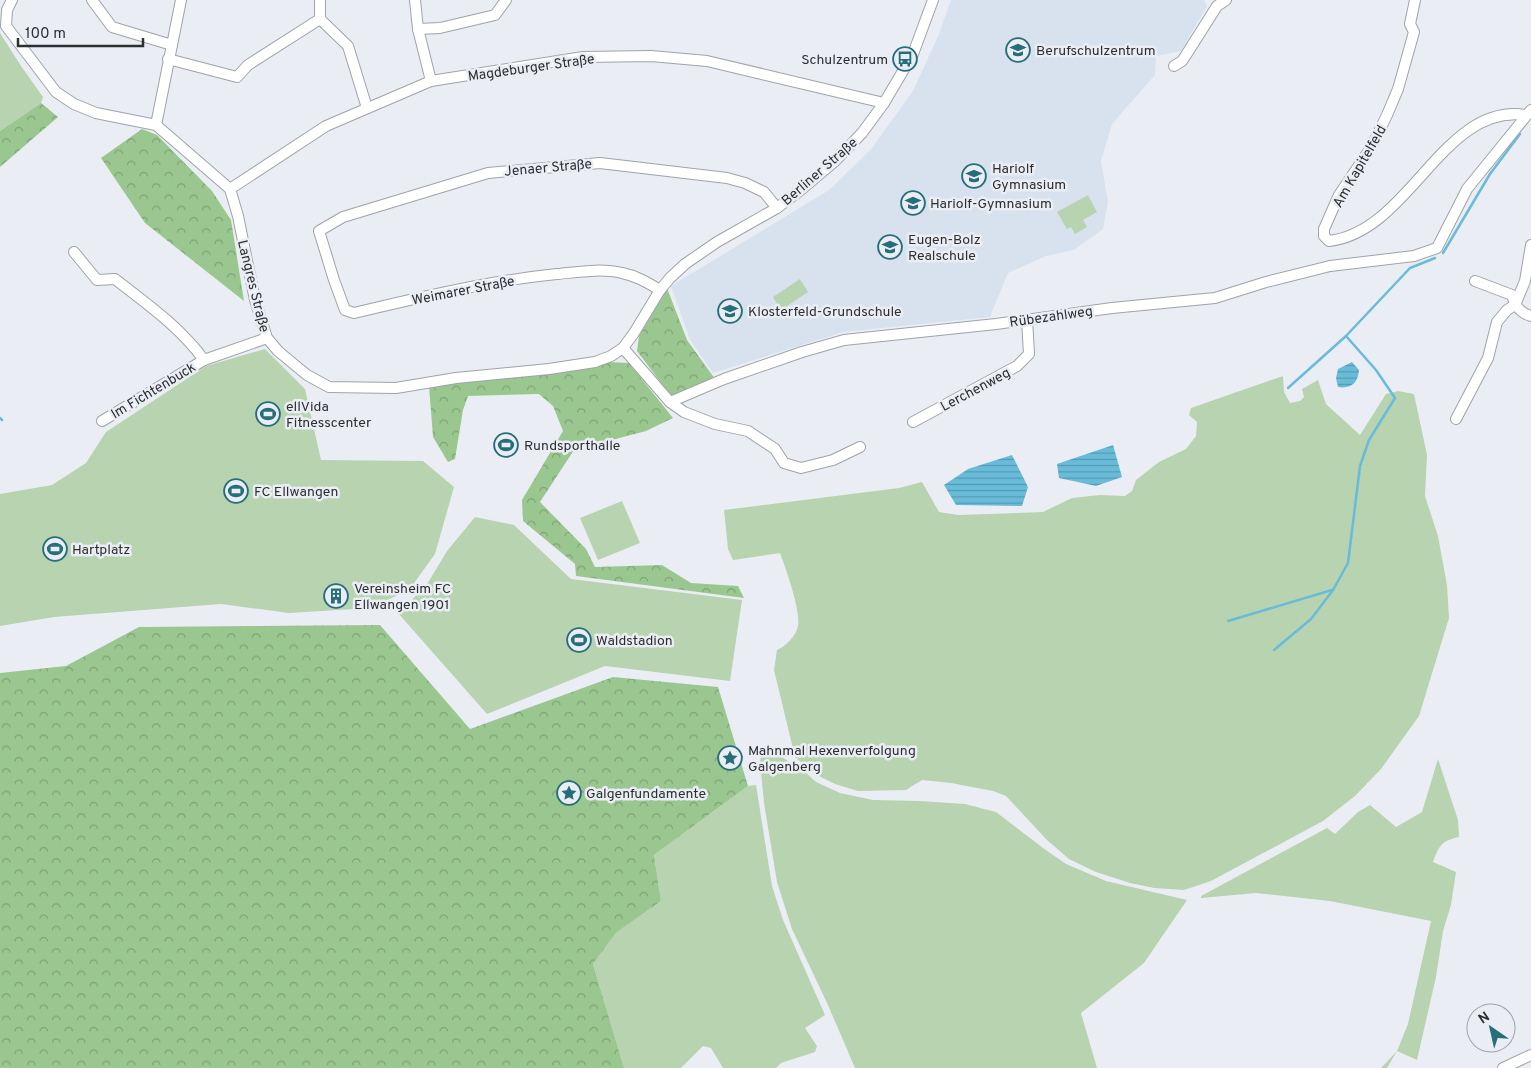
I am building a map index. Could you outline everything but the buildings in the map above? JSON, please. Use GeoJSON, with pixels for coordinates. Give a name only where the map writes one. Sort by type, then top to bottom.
{"type":"FeatureCollection","features":[{"type":"Feature","properties":{"kind":"street"},"geometry":{"type":"LineString","coordinates":[[12,0],[7,10],[6,26],[56,92],[74,104],[96,113],[156,126],[230,189]]}},
{"type":"Feature","properties":{"kind":"street"},"geometry":{"type":"LineString","coordinates":[[92,0],[112,28],[172,45]]}},
{"type":"Feature","properties":{"kind":"street"},"geometry":{"type":"LineString","coordinates":[[156,126],[181,0]]}},
{"type":"Feature","properties":{"kind":"street"},"geometry":{"type":"LineString","coordinates":[[320,0],[320,20],[348,46],[367,108]]}},
{"type":"Feature","properties":{"kind":"street"},"geometry":{"type":"LineString","coordinates":[[415,0],[418,29],[431,81]]}},
{"type":"Feature","properties":{"kind":"street"},"geometry":{"type":"LineString","coordinates":[[418,29],[440,28],[496,15],[506,0]]}},
{"type":"Feature","properties":{"kind":"street","name":"Berliner Straße"},"geometry":{"type":"LineString","coordinates":[[623,348],[660,290],[685,264],[717,242],[777,208],[834,162],[862,133],[884,103],[913,54],[932,0]]}},
{"type":"Feature","properties":{"kind":"street","name":"Am Kapitelfeld"},"geometry":{"type":"LineString","coordinates":[[1415,0],[1410,24],[1414,32],[1398,89],[1372,146],[1339,195],[1324,229],[1324,236],[1329,241],[1344,239],[1366,228],[1392,209],[1447,149],[1480,124],[1498,115],[1529,113]]}},
{"type":"Feature","properties":{"kind":"street"},"geometry":{"type":"LineString","coordinates":[[1174,66],[1182,61],[1219,2]]}},
{"type":"Feature","properties":{"kind":"street"},"geometry":{"type":"LineString","coordinates":[[168,59],[237,77],[248,65],[320,20]]}},
{"type":"Feature","properties":{"kind":"street","name":"Magdeburger Straße"},"geometry":{"type":"LineString","coordinates":[[230,189],[326,126],[431,81],[583,57],[651,56],[707,61],[884,103]]}},
{"type":"Feature","properties":{"kind":"street","name":"Rübezahlweg"},"geometry":{"type":"LineString","coordinates":[[670,402],[724,379],[802,352],[844,340],[1112,308],[1214,298],[1266,282],[1330,266],[1414,256],[1437,248],[1467,189],[1529,113]]}},
{"type":"Feature","properties":{"kind":"street","name":"Jenaer Straße"},"geometry":{"type":"LineString","coordinates":[[319,231],[343,217],[488,173],[600,163],[727,178],[745,183],[764,192],[777,208]]}},
{"type":"Feature","properties":{"kind":"street","name":"Langres Straße"},"geometry":{"type":"LineString","coordinates":[[230,189],[238,216],[255,300],[267,338],[278,351],[307,375],[329,387],[396,388],[456,378],[549,369],[595,362],[611,356],[623,348]]}},
{"type":"Feature","properties":{"kind":"street","name":"Weimarer Straße"},"geometry":{"type":"LineString","coordinates":[[319,231],[345,310],[354,313],[516,278],[591,270],[621,272],[643,279],[660,290]]}},
{"type":"Feature","properties":{"kind":"street"},"geometry":{"type":"LineString","coordinates":[[1456,419],[1488,358],[1497,322],[1507,310],[1515,305],[1525,280],[1531,245]]}},
{"type":"Feature","properties":{"kind":"street","name":"Im Fichtenbuck"},"geometry":{"type":"LineString","coordinates":[[74,252],[97,280],[115,279],[176,327],[192,343],[204,360]]}},
{"type":"Feature","properties":{"kind":"street"},"geometry":{"type":"LineString","coordinates":[[1475,281],[1512,295],[1515,305],[1524,314],[1531,316]]}},
{"type":"Feature","properties":{"kind":"street","name":"Lerchenweg"},"geometry":{"type":"LineString","coordinates":[[913,422],[1017,366],[1029,354],[1027,319]]}},
{"type":"Feature","properties":{"kind":"street","name":"Im Fichtenbuck"},"geometry":{"type":"LineString","coordinates":[[102,421],[204,360],[267,338]]}},
{"type":"Feature","properties":{"kind":"street"},"geometry":{"type":"LineString","coordinates":[[623,348],[670,402],[684,412],[716,424],[748,431],[775,450],[784,463],[801,468],[833,460],[860,447]]}},
{"type":"Feature","properties":{"kind":"street"},"geometry":{"type":"LineString","coordinates":[[1503,1068],[1531,1055]]}},
{"type":"Feature","properties":{"kind":"shaded area","name":"Hariolf Gymnasium"},"geometry":{"type":"Polygon","coordinates":[[[951,0],[1204,0],[1207,6],[1181,51],[1156,56],[1155,75],[1112,124],[1101,161],[1108,202],[1103,229],[1074,250],[1046,256],[1008,273],[990,317],[843,332],[713,373],[690,340],[671,286],[829,190],[872,148],[913,91],[939,34],[951,0]]]}},
{"type":"Feature","properties":{"kind":"green space"},"geometry":{"type":"Polygon","coordinates":[[[0,33],[43,97],[41,103],[0,131],[0,33]]]}},
{"type":"Feature","properties":{"kind":"green space"},"geometry":{"type":"Polygon","coordinates":[[[41,103],[58,117],[0,167],[0,131],[41,103]]]}},
{"type":"Feature","properties":{"kind":"green space"},"geometry":{"type":"Polygon","coordinates":[[[142,129],[157,135],[212,191],[231,220],[244,301],[145,223],[101,158],[142,129]]]}},
{"type":"Feature","properties":{"kind":"green space"},"geometry":{"type":"Polygon","coordinates":[[[1088,195],[1097,212],[1083,220],[1087,227],[1075,234],[1071,227],[1067,229],[1057,212],[1088,195]]]}},
{"type":"Feature","properties":{"kind":"green space"},"geometry":{"type":"Polygon","coordinates":[[[800,279],[808,292],[781,310],[773,297],[800,279]]]}},
{"type":"Feature","properties":{"kind":"green space"},"geometry":{"type":"Polygon","coordinates":[[[667,288],[687,340],[715,379],[671,396],[637,351],[639,336],[667,288]]]}},
{"type":"Feature","properties":{"kind":"green space","name":"FC Ellwangen"},"geometry":{"type":"Polygon","coordinates":[[[265,349],[305,389],[321,460],[423,461],[454,487],[435,554],[409,590],[370,608],[289,613],[221,604],[54,617],[0,626],[0,494],[52,485],[86,463],[106,432],[206,366],[265,349]]]}},
{"type":"Feature","properties":{"kind":"green space"},"geometry":{"type":"Polygon","coordinates":[[[609,362],[629,363],[673,418],[646,431],[574,450],[540,502],[586,549],[595,567],[662,565],[691,583],[738,586],[744,598],[576,576],[575,564],[523,521],[522,500],[563,431],[553,406],[539,394],[468,396],[463,410],[455,459],[448,462],[433,437],[429,386],[564,371],[609,362]]]}},
{"type":"Feature","properties":{"kind":"green space"},"geometry":{"type":"Polygon","coordinates":[[[1283,376],[1284,392],[1290,403],[1300,401],[1304,397],[1302,389],[1318,380],[1326,404],[1360,435],[1386,394],[1398,391],[1414,394],[1427,455],[1425,496],[1438,536],[1447,585],[1449,618],[1419,716],[1381,769],[1355,796],[1323,821],[1211,881],[1184,890],[1154,888],[1130,883],[1096,872],[1069,859],[1047,840],[1006,796],[993,791],[922,780],[906,790],[858,791],[835,784],[815,774],[795,757],[774,670],[777,650],[790,640],[798,626],[792,590],[780,553],[733,560],[728,549],[724,510],[899,488],[922,482],[939,512],[958,515],[1043,512],[1072,498],[1100,495],[1125,496],[1132,491],[1136,480],[1159,462],[1186,449],[1196,436],[1197,422],[1189,415],[1191,408],[1283,376]]]}},
{"type":"Feature","properties":{"kind":"green space"},"geometry":{"type":"Polygon","coordinates":[[[622,501],[640,543],[598,560],[580,518],[622,501]]]}},
{"type":"Feature","properties":{"kind":"green space","name":"Waldstadion"},"geometry":{"type":"Polygon","coordinates":[[[475,517],[514,525],[571,579],[742,600],[730,681],[605,666],[487,714],[398,613],[426,586],[447,551],[475,517]]]}},
{"type":"Feature","properties":{"kind":"green space"},"geometry":{"type":"Polygon","coordinates":[[[380,625],[470,729],[613,677],[718,687],[748,786],[654,855],[661,901],[616,933],[593,964],[624,1068],[0,1068],[0,673],[66,666],[139,627],[380,625]]]}},
{"type":"Feature","properties":{"kind":"green space"},"geometry":{"type":"Polygon","coordinates":[[[770,750],[803,770],[816,782],[840,793],[873,800],[965,804],[996,812],[1066,864],[1106,881],[1187,900],[1144,963],[1081,1013],[1097,1068],[855,1068],[792,929],[777,882],[764,803],[760,762],[762,751],[770,750]]]}},
{"type":"Feature","properties":{"kind":"green space"},"geometry":{"type":"Polygon","coordinates":[[[1438,759],[1458,820],[1459,837],[1444,842],[1433,862],[1456,872],[1451,905],[1443,931],[1436,977],[1417,1060],[1397,1051],[1408,1024],[1431,921],[1330,901],[1256,893],[1201,898],[1201,896],[1327,828],[1335,834],[1358,812],[1370,805],[1396,827],[1422,812],[1438,759]]]}},
{"type":"Feature","properties":{"kind":"green space"},"geometry":{"type":"Polygon","coordinates":[[[756,785],[772,886],[783,920],[825,1015],[805,1028],[817,1046],[815,1052],[781,1063],[776,1068],[723,1068],[711,1048],[703,1046],[681,1068],[624,1068],[593,964],[616,933],[661,901],[654,855],[748,786],[756,785]]]}},
{"type":"Feature","properties":{"kind":"green space"},"geometry":{"type":"Polygon","coordinates":[[[1397,1051],[1387,1068],[1381,1068],[1397,1051]]]}},
{"type":"Feature","properties":{"kind":"water"},"geometry":{"type":"Polygon","coordinates":[[[1352,362],[1359,370],[1355,382],[1347,387],[1338,387],[1336,378],[1338,369],[1352,362]]]}},
{"type":"Feature","properties":{"kind":"water"},"geometry":{"type":"Polygon","coordinates":[[[1113,445],[1122,477],[1096,486],[1059,478],[1057,464],[1113,445]]]}},
{"type":"Feature","properties":{"kind":"water"},"geometry":{"type":"Polygon","coordinates":[[[1012,455],[1028,487],[1022,506],[956,505],[944,485],[968,469],[1012,455]]]}},
{"type":"Feature","properties":{"kind":"waterway"},"geometry":{"type":"LineString","coordinates":[[1443,253],[1490,174],[1520,134]]}},
{"type":"Feature","properties":{"kind":"waterway"},"geometry":{"type":"LineString","coordinates":[[1288,388],[1346,336],[1410,268],[1435,258]]}},
{"type":"Feature","properties":{"kind":"waterway"},"geometry":{"type":"LineString","coordinates":[[1274,650],[1311,619],[1333,590],[1348,563],[1360,466],[1369,440],[1395,398],[1376,370],[1346,336]]}},
{"type":"Feature","properties":{"kind":"waterway"},"geometry":{"type":"LineString","coordinates":[[1228,621],[1332,590]]}},
{"type":"Feature","properties":{"kind":"place","name":"Berufschulzentrum"},"geometry":{"type":"Point","coordinates":[1018,50]}},
{"type":"Feature","properties":{"kind":"place","name":"Schulzentrum"},"geometry":{"type":"Point","coordinates":[905,59]}},
{"type":"Feature","properties":{"kind":"place","name":"Hariolf Gymnasium"},"geometry":{"type":"Point","coordinates":[974,176]}},
{"type":"Feature","properties":{"kind":"place","name":"Hariolf-Gymnasium"},"geometry":{"type":"Point","coordinates":[913,203]}},
{"type":"Feature","properties":{"kind":"place","name":"Eugen-Bolz Realschule"},"geometry":{"type":"Point","coordinates":[890,247]}},
{"type":"Feature","properties":{"kind":"place","name":"Klosterfeld-Grundschule"},"geometry":{"type":"Point","coordinates":[730,311]}},
{"type":"Feature","properties":{"kind":"place","name":"ellVida Fitnesscenter"},"geometry":{"type":"Point","coordinates":[268,414]}},
{"type":"Feature","properties":{"kind":"place","name":"Rundsporthalle"},"geometry":{"type":"Point","coordinates":[506,445]}},
{"type":"Feature","properties":{"kind":"place","name":"FC Ellwangen"},"geometry":{"type":"Point","coordinates":[236,491]}},
{"type":"Feature","properties":{"kind":"place","name":"Hartplatz"},"geometry":{"type":"Point","coordinates":[55,549]}},
{"type":"Feature","properties":{"kind":"place","name":"Vereinsheim FC Ellwangen 1901"},"geometry":{"type":"Point","coordinates":[336,596]}},
{"type":"Feature","properties":{"kind":"place","name":"Waldstadion"},"geometry":{"type":"Point","coordinates":[579,640]}},
{"type":"Feature","properties":{"kind":"place","name":"Mahnmal Hexenverfolgung Galgenberg"},"geometry":{"type":"Point","coordinates":[730,758]}},
{"type":"Feature","properties":{"kind":"place","name":"Galgenfundamente"},"geometry":{"type":"Point","coordinates":[569,793]}}]}
